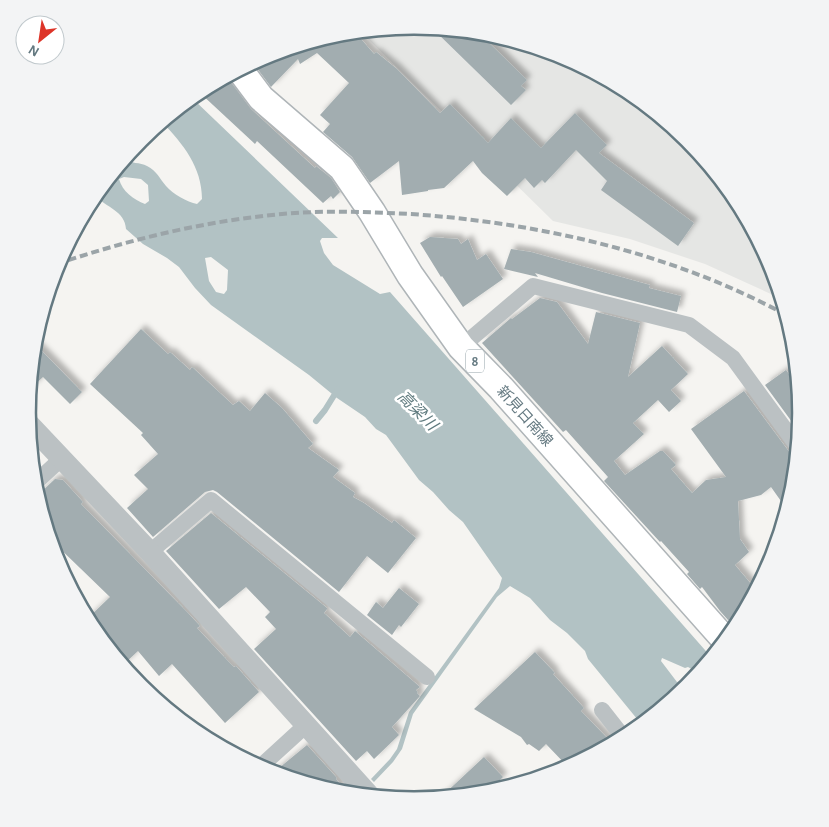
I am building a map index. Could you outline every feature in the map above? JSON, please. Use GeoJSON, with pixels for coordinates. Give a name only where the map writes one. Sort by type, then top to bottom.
{"type":"FeatureCollection","features":[{"type":"Feature","properties":{"kind":"main road","name":"新見日南線"},"geometry":{"type":"LineString","coordinates":[[244,75],[262,98],[342,168],[372,212],[410,275],[461,347],[500,388],[721,636]]}},
{"type":"Feature","properties":{"kind":"street"},"geometry":{"type":"LineString","coordinates":[[461,347],[533,286],[689,325],[733,358],[792,439]]}},
{"type":"Feature","properties":{"kind":"street"},"geometry":{"type":"LineString","coordinates":[[37,433],[150,552],[305,726],[355,787]]}},
{"type":"Feature","properties":{"kind":"street"},"geometry":{"type":"LineString","coordinates":[[41,477],[61,459]]}},
{"type":"Feature","properties":{"kind":"street"},"geometry":{"type":"LineString","coordinates":[[150,552],[211,500],[427,677]]}},
{"type":"Feature","properties":{"kind":"street"},"geometry":{"type":"LineString","coordinates":[[602,710],[619,732]]}},
{"type":"Feature","properties":{"kind":"street"},"geometry":{"type":"LineString","coordinates":[[266,761],[305,726]]}},
{"type":"Feature","properties":{"kind":"shaded area"},"geometry":{"type":"Polygon","coordinates":[[[414,35],[464,38],[488,42],[536,55],[559,64],[582,74],[625,99],[664,129],[715,183],[754,246],[774,295],[705,264],[630,239],[553,221],[367,38],[414,35]]]}},
{"type":"Feature","properties":{"kind":"water","name":"高梁川"},"geometry":{"type":"Polygon","coordinates":[[[198,103],[338,238],[322,238],[320,241],[324,253],[333,265],[380,294],[390,292],[708,653],[693,670],[662,658],[661,661],[677,682],[683,680],[664,698],[637,719],[588,659],[585,651],[567,633],[550,620],[530,598],[510,586],[497,597],[413,714],[402,749],[393,762],[374,782],[371,779],[397,749],[409,712],[499,588],[502,578],[463,522],[419,480],[386,435],[309,375],[211,305],[179,267],[143,244],[126,229],[125,223],[119,214],[101,201],[132,162],[150,168],[176,195],[197,204],[202,199],[199,177],[190,157],[167,127],[198,103]],[[124,177],[119,179],[129,195],[145,204],[149,201],[148,185],[141,179],[124,177]],[[211,257],[205,258],[209,281],[216,292],[224,294],[227,290],[228,270],[211,257]]]}},
{"type":"Feature","properties":{"kind":"building"},"geometry":{"type":"Polygon","coordinates":[[[440,36],[488,42],[527,80],[521,86],[526,90],[511,105],[440,36]]]}},
{"type":"Feature","properties":{"kind":"building"},"geometry":{"type":"Polygon","coordinates":[[[361,39],[374,54],[376,52],[397,69],[440,113],[450,104],[488,143],[511,118],[541,148],[575,113],[607,145],[599,153],[694,223],[678,246],[601,190],[607,181],[576,150],[545,183],[542,180],[534,188],[525,178],[507,196],[482,173],[473,161],[444,188],[402,195],[399,161],[370,183],[352,157],[323,132],[330,124],[320,115],[349,83],[317,53],[300,64],[298,59],[271,87],[258,69],[293,55],[361,39]]]}},
{"type":"Feature","properties":{"kind":"building"},"geometry":{"type":"Polygon","coordinates":[[[231,83],[251,109],[315,168],[316,166],[331,178],[340,192],[333,199],[331,196],[323,203],[257,141],[255,144],[206,98],[231,83]]]}},
{"type":"Feature","properties":{"kind":"building"},"geometry":{"type":"Polygon","coordinates":[[[430,237],[458,239],[461,244],[468,239],[477,260],[486,254],[503,279],[463,307],[441,277],[420,243],[430,237]]]}},
{"type":"Feature","properties":{"kind":"building"},"geometry":{"type":"Polygon","coordinates":[[[511,249],[531,252],[650,285],[649,288],[681,296],[677,312],[602,293],[535,273],[538,277],[504,269],[511,249]]]}},
{"type":"Feature","properties":{"kind":"building"},"geometry":{"type":"Polygon","coordinates":[[[540,298],[557,302],[588,344],[596,312],[640,323],[628,377],[662,346],[688,374],[671,390],[681,401],[669,412],[658,400],[633,423],[644,434],[614,461],[625,475],[660,451],[663,451],[676,465],[671,469],[692,493],[706,480],[726,477],[691,429],[744,391],[791,453],[782,503],[771,487],[761,495],[738,501],[740,539],[749,552],[735,565],[752,585],[730,622],[702,587],[700,589],[687,574],[689,572],[604,481],[608,477],[566,430],[563,432],[482,343],[540,298]]]}},
{"type":"Feature","properties":{"kind":"building"},"geometry":{"type":"Polygon","coordinates":[[[141,329],[168,354],[170,352],[190,370],[192,367],[233,405],[239,401],[250,411],[265,393],[282,408],[313,444],[308,448],[339,470],[333,477],[355,493],[353,497],[392,523],[394,520],[416,538],[388,573],[367,556],[339,592],[213,490],[205,492],[153,537],[127,508],[148,489],[134,475],[158,454],[141,435],[143,433],[90,384],[141,329]]]}},
{"type":"Feature","properties":{"kind":"building"},"geometry":{"type":"Polygon","coordinates":[[[41,350],[82,392],[70,404],[43,377],[38,382],[41,350]]]}},
{"type":"Feature","properties":{"kind":"building"},"geometry":{"type":"Polygon","coordinates":[[[786,370],[791,377],[793,423],[765,385],[786,370]]]}},
{"type":"Feature","properties":{"kind":"building"},"geometry":{"type":"Polygon","coordinates":[[[55,479],[63,480],[83,502],[81,504],[188,613],[200,626],[197,628],[234,667],[236,666],[259,692],[225,723],[172,664],[159,676],[138,651],[128,660],[114,644],[93,613],[110,597],[62,551],[44,490],[55,479]]]}},
{"type":"Feature","properties":{"kind":"building"},"geometry":{"type":"Polygon","coordinates":[[[211,513],[327,608],[324,613],[350,637],[355,631],[420,687],[416,690],[420,696],[392,727],[399,735],[374,759],[367,751],[356,761],[254,649],[276,629],[265,617],[270,612],[246,587],[219,609],[166,551],[211,513]]]}},
{"type":"Feature","properties":{"kind":"building"},"geometry":{"type":"Polygon","coordinates":[[[399,588],[419,604],[401,627],[399,625],[392,635],[367,615],[376,602],[383,608],[399,588]]]}},
{"type":"Feature","properties":{"kind":"building"},"geometry":{"type":"Polygon","coordinates":[[[535,652],[584,708],[581,711],[608,739],[563,761],[546,744],[539,751],[529,744],[527,745],[521,737],[474,709],[535,652]]]}},
{"type":"Feature","properties":{"kind":"building"},"geometry":{"type":"Polygon","coordinates":[[[307,745],[341,785],[293,772],[280,767],[307,745]]]}},
{"type":"Feature","properties":{"kind":"building"},"geometry":{"type":"Polygon","coordinates":[[[484,757],[503,777],[497,783],[488,785],[448,790],[484,757]]]}},
{"type":"Feature","properties":{"kind":"waterway"},"geometry":{"type":"LineString","coordinates":[[316,421],[338,389]]}},
{"type":"Feature","properties":{"kind":"railway"},"geometry":{"type":"LineString","coordinates":[[69,260],[168,232],[253,217],[314,212],[411,214],[460,218],[508,225],[605,245],[652,258],[699,275],[779,311]]}}]}
